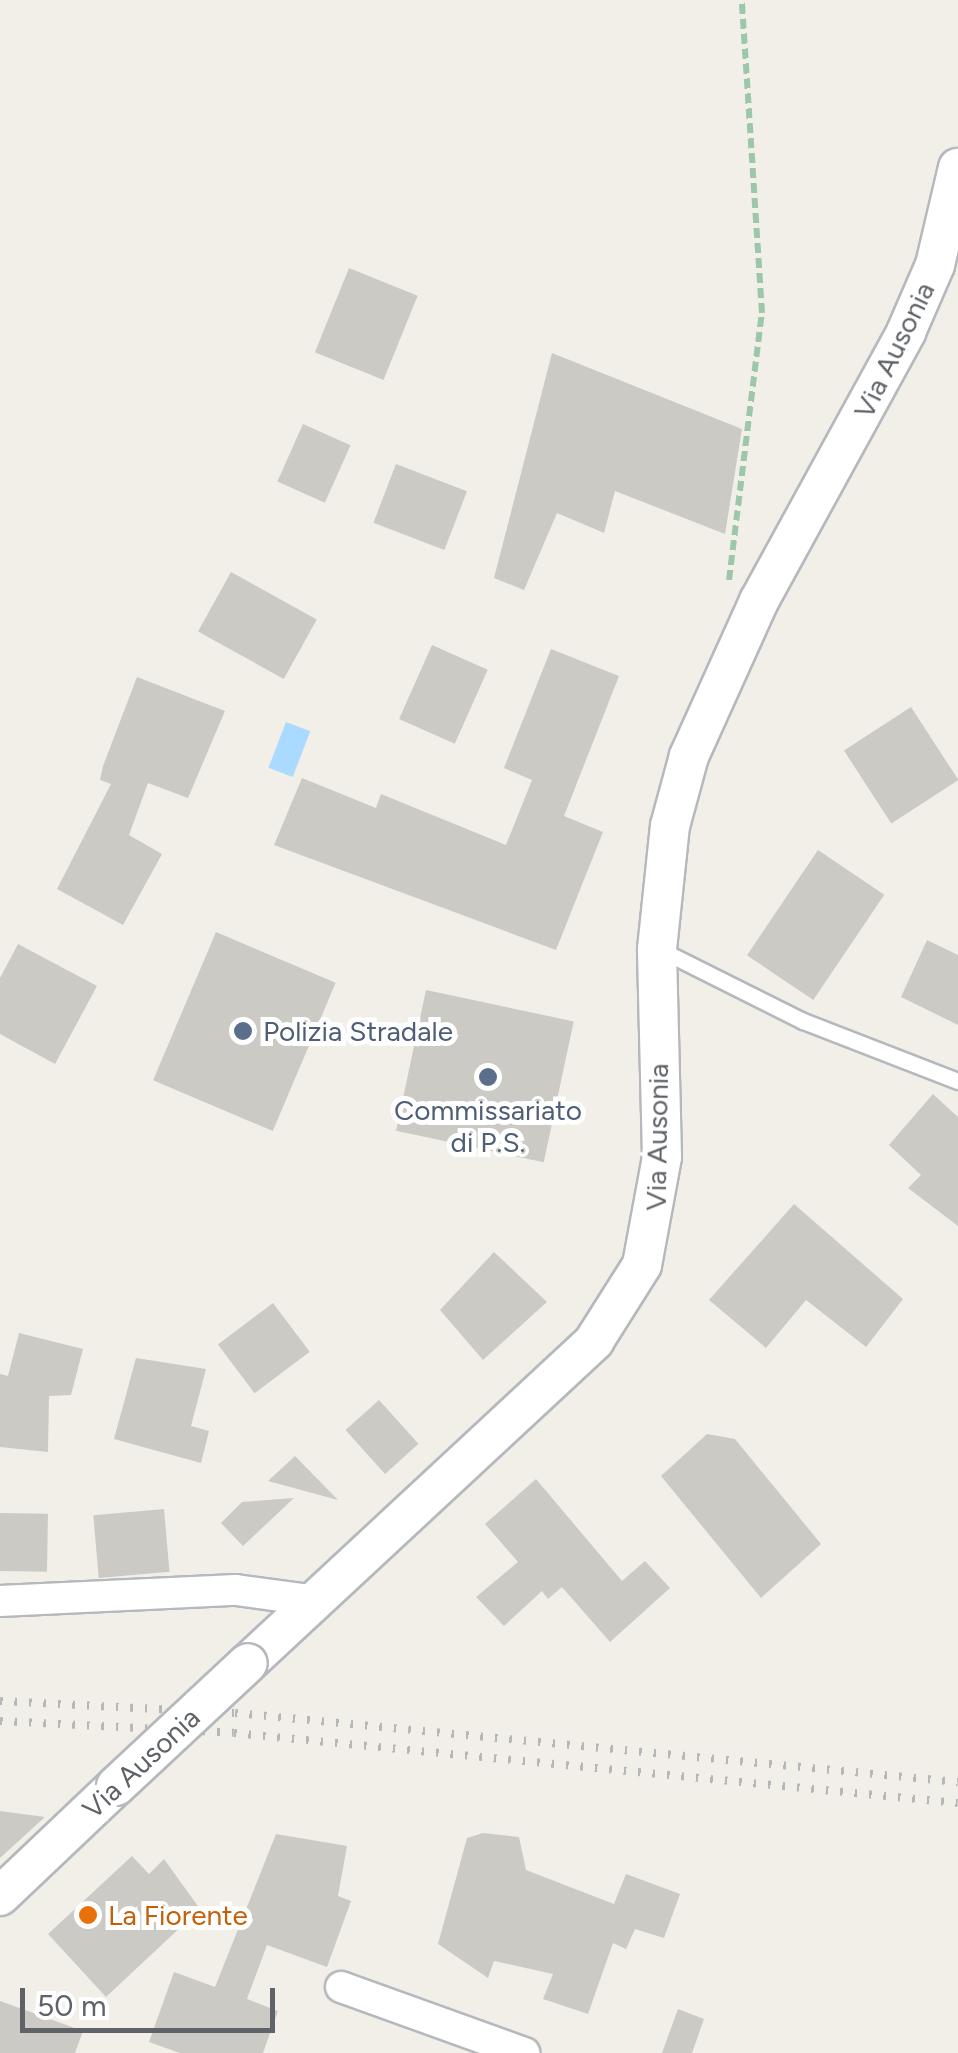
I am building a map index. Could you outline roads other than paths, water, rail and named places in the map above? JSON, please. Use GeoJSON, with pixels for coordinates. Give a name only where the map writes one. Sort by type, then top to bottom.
{"type":"FeatureCollection","features":[{"type":"Feature","properties":{"kind":"street","name":"Via Ausonia"},"geometry":{"type":"LineString","coordinates":[[0,1896],[310,1600],[594,1341],[642,1265],[662,1157],[657,949],[670,826],[689,756],[758,601],[906,332],[957,178]]}},
{"type":"Feature","properties":{"kind":"street"},"geometry":{"type":"LineString","coordinates":[[0,1601],[236,1590],[310,1600]]}},
{"type":"Feature","properties":{"kind":"street"},"geometry":{"type":"LineString","coordinates":[[341,1987],[511,2051]]}},
{"type":"Feature","properties":{"kind":"lane"},"geometry":{"type":"LineString","coordinates":[[657,949],[803,1021],[958,1081]]}},
{"type":"Feature","properties":{"kind":"water"},"geometry":{"type":"Polygon","coordinates":[[[286,722],[310,731],[293,777],[268,768],[286,722]]]}},
{"type":"Feature","properties":{"kind":"railway"},"geometry":{"type":"LineString","coordinates":[[0,1701],[235,1713],[958,1782]]}},
{"type":"Feature","properties":{"kind":"railway"},"geometry":{"type":"LineString","coordinates":[[0,1721],[234,1733],[958,1803]]}},
{"type":"Feature","properties":{"kind":"place","name":"Polizia Stradale"},"geometry":{"type":"Point","coordinates":[243,1031]}},
{"type":"Feature","properties":{"kind":"place","name":"Commissariato di P.S."},"geometry":{"type":"Point","coordinates":[488,1077]}},
{"type":"Feature","properties":{"kind":"place","name":"La Fiorente"},"geometry":{"type":"Point","coordinates":[88,1915]}}]}
